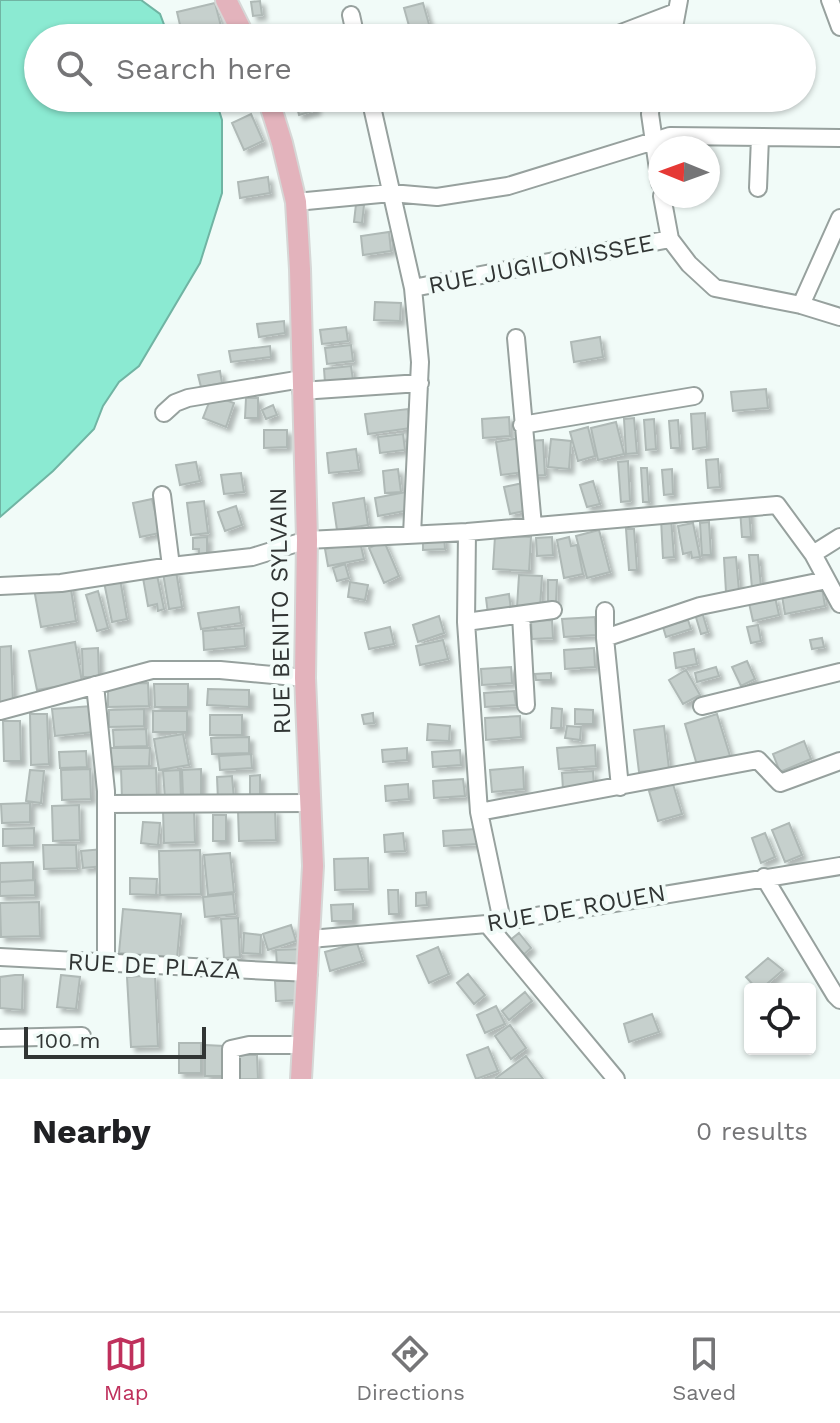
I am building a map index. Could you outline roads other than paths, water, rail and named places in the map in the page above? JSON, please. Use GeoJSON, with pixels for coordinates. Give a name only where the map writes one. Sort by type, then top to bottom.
{"type":"FeatureCollection","features":[{"type":"Feature","properties":{"kind":"main road"},"geometry":{"type":"LineString","coordinates":[[226,0],[238,24]]}},
{"type":"Feature","properties":{"kind":"main road","name":"RUE BENITO SYLVAIN"},"geometry":{"type":"LineString","coordinates":[[272,112],[296,202],[307,540],[305,678],[313,866],[301,1079]]}},
{"type":"Feature","properties":{"kind":"street"},"geometry":{"type":"LineString","coordinates":[[830,0],[840,27]]}},
{"type":"Feature","properties":{"kind":"street"},"geometry":{"type":"LineString","coordinates":[[639,24],[678,6]]}},
{"type":"Feature","properties":{"kind":"street"},"geometry":{"type":"LineString","coordinates":[[351,15],[353,24]]}},
{"type":"Feature","properties":{"kind":"street"},"geometry":{"type":"LineString","coordinates":[[374,112],[413,288],[420,383],[412,535]]}},
{"type":"Feature","properties":{"kind":"street"},"geometry":{"type":"LineString","coordinates":[[650,112],[654,136]]}},
{"type":"Feature","properties":{"kind":"street"},"geometry":{"type":"LineString","coordinates":[[720,137],[840,138]]}},
{"type":"Feature","properties":{"kind":"street"},"geometry":{"type":"LineString","coordinates":[[758,188],[760,137]]}},
{"type":"Feature","properties":{"kind":"street"},"geometry":{"type":"LineString","coordinates":[[296,202],[391,193],[437,197],[508,186],[607,157],[648,141]]}},
{"type":"Feature","properties":{"kind":"street"},"geometry":{"type":"LineString","coordinates":[[664,208],[670,239],[689,264],[715,288],[801,305],[840,317]]}},
{"type":"Feature","properties":{"kind":"street"},"geometry":{"type":"LineString","coordinates":[[801,305],[840,218]]}},
{"type":"Feature","properties":{"kind":"street","name":"RUE JUGILONISSEE"},"geometry":{"type":"LineString","coordinates":[[413,288],[670,239]]}},
{"type":"Feature","properties":{"kind":"street"},"geometry":{"type":"LineString","coordinates":[[516,338],[533,526]]}},
{"type":"Feature","properties":{"kind":"street"},"geometry":{"type":"LineString","coordinates":[[164,413],[175,403],[188,398],[302,385],[420,383]]}},
{"type":"Feature","properties":{"kind":"street"},"geometry":{"type":"LineString","coordinates":[[522,425],[694,396]]}},
{"type":"Feature","properties":{"kind":"street"},"geometry":{"type":"LineString","coordinates":[[162,495],[171,566]]}},
{"type":"Feature","properties":{"kind":"street"},"geometry":{"type":"LineString","coordinates":[[0,586],[61,583],[252,557],[307,540],[467,532],[777,505],[813,554],[840,604]]}},
{"type":"Feature","properties":{"kind":"street"},"geometry":{"type":"LineString","coordinates":[[467,532],[466,622],[479,812],[495,922],[616,1079]]}},
{"type":"Feature","properties":{"kind":"street"},"geometry":{"type":"LineString","coordinates":[[813,554],[840,537]]}},
{"type":"Feature","properties":{"kind":"street"},"geometry":{"type":"LineString","coordinates":[[605,638],[700,606],[827,580]]}},
{"type":"Feature","properties":{"kind":"street"},"geometry":{"type":"LineString","coordinates":[[466,622],[553,610]]}},
{"type":"Feature","properties":{"kind":"street"},"geometry":{"type":"LineString","coordinates":[[605,611],[620,787]]}},
{"type":"Feature","properties":{"kind":"street"},"geometry":{"type":"LineString","coordinates":[[521,615],[526,705]]}},
{"type":"Feature","properties":{"kind":"street"},"geometry":{"type":"LineString","coordinates":[[0,711],[152,670],[220,670],[305,678]]}},
{"type":"Feature","properties":{"kind":"street"},"geometry":{"type":"LineString","coordinates":[[702,706],[840,672]]}},
{"type":"Feature","properties":{"kind":"street"},"geometry":{"type":"LineString","coordinates":[[95,685],[106,804],[106,964]]}},
{"type":"Feature","properties":{"kind":"street"},"geometry":{"type":"LineString","coordinates":[[479,812],[758,760],[780,783],[840,761]]}},
{"type":"Feature","properties":{"kind":"street"},"geometry":{"type":"LineString","coordinates":[[106,804],[310,803]]}},
{"type":"Feature","properties":{"kind":"street","name":"RUE DE ROUEN"},"geometry":{"type":"LineString","coordinates":[[310,939],[495,922],[840,866]]}},
{"type":"Feature","properties":{"kind":"street"},"geometry":{"type":"LineString","coordinates":[[764,877],[840,1000]]}},
{"type":"Feature","properties":{"kind":"street","name":"RUE DE PLAZA"},"geometry":{"type":"LineString","coordinates":[[0,957],[309,973]]}},
{"type":"Feature","properties":{"kind":"street"},"geometry":{"type":"LineString","coordinates":[[0,1038],[82,1036]]}},
{"type":"Feature","properties":{"kind":"street"},"geometry":{"type":"LineString","coordinates":[[231,1079],[231,1049],[249,1045],[302,1045]]}}]}
